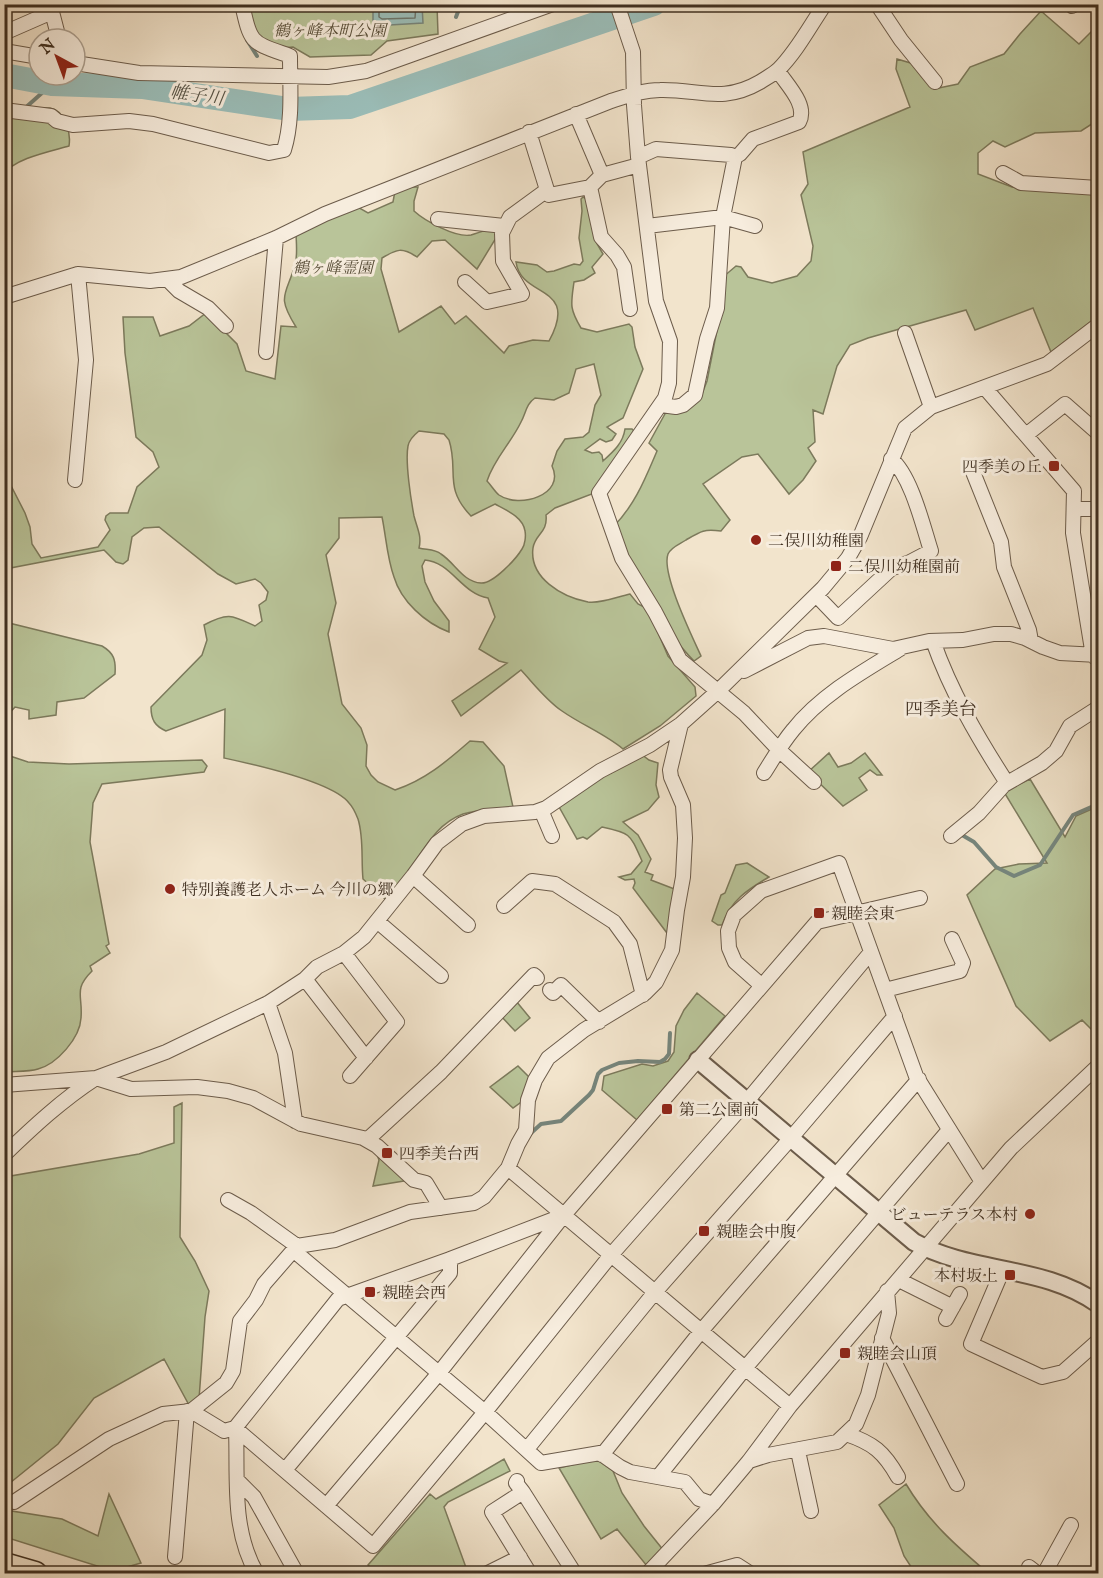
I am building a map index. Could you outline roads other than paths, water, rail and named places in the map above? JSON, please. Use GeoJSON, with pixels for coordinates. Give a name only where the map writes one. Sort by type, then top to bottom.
{"type":"FeatureCollection","features":[{"type":"Feature","properties":{"kind":"highway"},"geometry":{"type":"LineString","coordinates":[[4,1565],[35,1574]]}},
{"type":"Feature","properties":{"kind":"street"},"geometry":{"type":"LineString","coordinates":[[4,110],[51,116],[57,121],[73,125],[129,121],[153,124],[269,153],[284,150],[287,140],[290,56],[256,44],[248,32],[242,4]]}},
{"type":"Feature","properties":{"kind":"street"},"geometry":{"type":"LineString","coordinates":[[87,65],[139,73],[328,77],[366,71],[553,4]]}},
{"type":"Feature","properties":{"kind":"street"},"geometry":{"type":"LineString","coordinates":[[617,4],[633,52],[639,161],[656,301],[670,341],[669,383],[661,405],[598,493],[622,558],[655,612],[670,645],[680,660],[744,712],[779,750],[814,782]]}},
{"type":"Feature","properties":{"kind":"street"},"geometry":{"type":"LineString","coordinates":[[4,297],[78,274],[150,281],[182,277],[276,238],[325,213],[529,132],[634,94],[663,90],[705,95],[731,94],[748,89],[778,71],[825,4]]}},
{"type":"Feature","properties":{"kind":"street"},"geometry":{"type":"LineString","coordinates":[[877,4],[901,40],[935,82]]}},
{"type":"Feature","properties":{"kind":"street"},"geometry":{"type":"LineString","coordinates":[[4,33],[53,8],[57,27]]}},
{"type":"Feature","properties":{"kind":"street"},"geometry":{"type":"LineString","coordinates":[[4,51],[27,55]]}},
{"type":"Feature","properties":{"kind":"street"},"geometry":{"type":"LineString","coordinates":[[661,405],[676,407],[683,405],[695,395],[707,339],[717,308],[723,217],[735,157],[753,139],[799,122],[802,116],[801,107],[778,71]]}},
{"type":"Feature","properties":{"kind":"street"},"geometry":{"type":"LineString","coordinates":[[576,114],[602,175]]}},
{"type":"Feature","properties":{"kind":"street"},"geometry":{"type":"LineString","coordinates":[[529,132],[549,195],[590,187],[602,175],[639,161],[656,148],[735,157]]}},
{"type":"Feature","properties":{"kind":"street"},"geometry":{"type":"LineString","coordinates":[[1004,173],[1021,183],[1098,188]]}},
{"type":"Feature","properties":{"kind":"street"},"geometry":{"type":"LineString","coordinates":[[590,187],[601,237],[624,267],[630,309]]}},
{"type":"Feature","properties":{"kind":"street"},"geometry":{"type":"LineString","coordinates":[[465,282],[487,302],[522,294],[503,261],[502,233],[510,217],[547,190]]}},
{"type":"Feature","properties":{"kind":"street"},"geometry":{"type":"LineString","coordinates":[[647,226],[723,217],[755,226]]}},
{"type":"Feature","properties":{"kind":"street"},"geometry":{"type":"LineString","coordinates":[[438,219],[504,226]]}},
{"type":"Feature","properties":{"kind":"street"},"geometry":{"type":"LineString","coordinates":[[266,352],[276,238]]}},
{"type":"Feature","properties":{"kind":"street"},"geometry":{"type":"LineString","coordinates":[[75,480],[86,360],[78,274]]}},
{"type":"Feature","properties":{"kind":"street"},"geometry":{"type":"LineString","coordinates":[[167,279],[179,291],[208,308],[226,326]]}},
{"type":"Feature","properties":{"kind":"street"},"geometry":{"type":"LineString","coordinates":[[4,1155],[50,1111],[96,1078],[166,1052],[268,1003],[305,979],[317,967],[344,953],[364,937],[414,876],[437,843],[462,824],[484,816],[541,810],[600,771],[650,745],[681,724],[816,595],[848,558],[860,537],[905,429],[931,407],[1047,364],[1098,326]]}},
{"type":"Feature","properties":{"kind":"street"},"geometry":{"type":"LineString","coordinates":[[905,333],[931,407]]}},
{"type":"Feature","properties":{"kind":"street"},"geometry":{"type":"LineString","coordinates":[[729,679],[808,638],[824,636],[893,649],[933,641],[1011,634],[1060,653],[1096,656],[1094,630],[1073,533],[1074,491],[985,388]]}},
{"type":"Feature","properties":{"kind":"street"},"geometry":{"type":"LineString","coordinates":[[1026,435],[1065,404],[1098,433]]}},
{"type":"Feature","properties":{"kind":"street"},"geometry":{"type":"LineString","coordinates":[[816,595],[838,618],[892,568],[908,563],[931,551],[915,502],[899,465],[891,459]]}},
{"type":"Feature","properties":{"kind":"street"},"geometry":{"type":"LineString","coordinates":[[971,467],[1001,542],[1004,567],[1029,630],[1031,641]]}},
{"type":"Feature","properties":{"kind":"street"},"geometry":{"type":"LineString","coordinates":[[1074,509],[1098,509]]}},
{"type":"Feature","properties":{"kind":"street"},"geometry":{"type":"LineString","coordinates":[[933,641],[943,671],[965,714],[1007,783]]}},
{"type":"Feature","properties":{"kind":"street"},"geometry":{"type":"LineString","coordinates":[[764,773],[793,730],[818,704],[853,677],[905,647]]}},
{"type":"Feature","properties":{"kind":"street"},"geometry":{"type":"LineString","coordinates":[[951,836],[979,813],[1007,783],[1042,763],[1056,752],[1070,726],[1098,708]]}},
{"type":"Feature","properties":{"kind":"street"},"geometry":{"type":"LineString","coordinates":[[14,1502],[109,1439],[163,1414],[189,1411],[226,1383],[233,1371],[240,1321],[256,1300],[264,1284],[295,1248],[335,1240],[410,1212],[474,1203],[484,1197],[508,1168],[526,1130],[528,1100],[535,1080],[548,1058],[576,1036],[643,995],[656,982],[672,950],[676,910],[684,877],[685,838],[683,805],[670,770],[681,724]]}},
{"type":"Feature","properties":{"kind":"street"},"geometry":{"type":"LineString","coordinates":[[541,810],[552,836]]}},
{"type":"Feature","properties":{"kind":"street"},"geometry":{"type":"LineString","coordinates":[[761,985],[735,962],[729,948],[729,932],[734,915],[761,891],[839,863],[919,1079],[982,1182]]}},
{"type":"Feature","properties":{"kind":"street"},"geometry":{"type":"LineString","coordinates":[[414,876],[468,925]]}},
{"type":"Feature","properties":{"kind":"street"},"geometry":{"type":"LineString","coordinates":[[504,906],[532,881],[555,884],[614,922],[630,944],[643,995]]}},
{"type":"Feature","properties":{"kind":"street"},"geometry":{"type":"LineString","coordinates":[[326,1506],[439,1373],[564,1215],[817,922],[920,898]]}},
{"type":"Feature","properties":{"kind":"street"},"geometry":{"type":"LineString","coordinates":[[377,921],[441,975]]}},
{"type":"Feature","properties":{"kind":"street"},"geometry":{"type":"LineString","coordinates":[[885,990],[960,971],[963,963],[952,939]]}},
{"type":"Feature","properties":{"kind":"street"},"geometry":{"type":"LineString","coordinates":[[236,1428],[373,1546],[485,1412],[611,1255],[747,1101],[871,952]]}},
{"type":"Feature","properties":{"kind":"street"},"geometry":{"type":"LineString","coordinates":[[344,953],[397,1022],[350,1076]]}},
{"type":"Feature","properties":{"kind":"street"},"geometry":{"type":"LineString","coordinates":[[367,1140],[441,1072],[534,975],[537,978]]}},
{"type":"Feature","properties":{"kind":"street"},"geometry":{"type":"LineString","coordinates":[[305,979],[366,1058]]}},
{"type":"Feature","properties":{"kind":"street"},"geometry":{"type":"LineString","coordinates":[[550,990],[554,993],[561,985],[599,1022]]}},
{"type":"Feature","properties":{"kind":"street"},"geometry":{"type":"LineString","coordinates":[[268,1003],[285,1053],[295,1121]]}},
{"type":"Feature","properties":{"kind":"street"},"geometry":{"type":"LineString","coordinates":[[532,1456],[655,1292],[895,1016]]}},
{"type":"Feature","properties":{"kind":"street"},"geometry":{"type":"LineString","coordinates":[[698,1060],[914,1242],[944,1255],[1069,1287],[1098,1304]]}},
{"type":"Feature","properties":{"kind":"street"},"geometry":{"type":"LineString","coordinates":[[647,1574],[713,1504],[790,1406],[1011,1148],[1098,1066]]}},
{"type":"Feature","properties":{"kind":"street"},"geometry":{"type":"LineString","coordinates":[[4,1085],[96,1078],[131,1089],[197,1087],[228,1091],[253,1098],[295,1121],[320,1130],[367,1140],[414,1180],[426,1183],[441,1208]]}},
{"type":"Feature","properties":{"kind":"street"},"geometry":{"type":"LineString","coordinates":[[602,1455],[702,1330],[919,1079]]}},
{"type":"Feature","properties":{"kind":"street"},"geometry":{"type":"LineString","coordinates":[[658,1477],[746,1367],[950,1130]]}},
{"type":"Feature","properties":{"kind":"street"},"geometry":{"type":"LineString","coordinates":[[508,1168],[790,1406]]}},
{"type":"Feature","properties":{"kind":"street"},"geometry":{"type":"LineString","coordinates":[[228,1200],[251,1213],[295,1248],[541,1463],[600,1453],[630,1472],[685,1482],[699,1499],[713,1504]]}},
{"type":"Feature","properties":{"kind":"street"},"geometry":{"type":"LineString","coordinates":[[189,1411],[224,1431],[236,1428],[339,1299],[347,1294],[450,1259],[564,1215]]}},
{"type":"Feature","properties":{"kind":"street"},"geometry":{"type":"LineString","coordinates":[[285,1470],[450,1273],[450,1259]]}},
{"type":"Feature","properties":{"kind":"street"},"geometry":{"type":"LineString","coordinates":[[1003,1269],[971,1344],[1042,1377],[1062,1372],[1098,1341]]}},
{"type":"Feature","properties":{"kind":"street"},"geometry":{"type":"LineString","coordinates":[[900,1280],[949,1313],[960,1294]]}},
{"type":"Feature","properties":{"kind":"street"},"geometry":{"type":"LineString","coordinates":[[748,1461],[768,1455],[837,1443],[856,1424],[862,1412],[889,1313],[887,1291]]}},
{"type":"Feature","properties":{"kind":"street"},"geometry":{"type":"LineString","coordinates":[[882,1338],[957,1484]]}},
{"type":"Feature","properties":{"kind":"street"},"geometry":{"type":"LineString","coordinates":[[176,1557],[189,1411]]}},
{"type":"Feature","properties":{"kind":"street"},"geometry":{"type":"LineString","coordinates":[[236,1428],[238,1481],[236,1498],[240,1526],[246,1552],[257,1574]]}},
{"type":"Feature","properties":{"kind":"street"},"geometry":{"type":"LineString","coordinates":[[846,1434],[874,1446],[889,1461],[898,1477]]}},
{"type":"Feature","properties":{"kind":"street"},"geometry":{"type":"LineString","coordinates":[[798,1451],[811,1511]]}},
{"type":"Feature","properties":{"kind":"street"},"geometry":{"type":"LineString","coordinates":[[238,1481],[254,1497],[292,1572]]}},
{"type":"Feature","properties":{"kind":"street"},"geometry":{"type":"LineString","coordinates":[[530,1574],[492,1512],[520,1486],[575,1574]]}},
{"type":"Feature","properties":{"kind":"street"},"geometry":{"type":"LineString","coordinates":[[1044,1574],[1071,1525]]}},
{"type":"Feature","properties":{"kind":"street"},"geometry":{"type":"LineString","coordinates":[[486,1574],[520,1557]]}},
{"type":"Feature","properties":{"kind":"street"},"geometry":{"type":"LineString","coordinates":[[704,1574],[737,1565],[751,1574]]}},
{"type":"Feature","properties":{"kind":"water"},"geometry":{"type":"Polygon","coordinates":[[[373,5],[422,5],[423,23],[373,26],[373,5]]]}},
{"type":"Feature","properties":{"kind":"waterway","name":"帷子川"},"geometry":{"type":"LineString","coordinates":[[456,17],[461,4]]}},
{"type":"Feature","properties":{"kind":"waterway","name":"帷子川"},"geometry":{"type":"LineString","coordinates":[[4,75],[52,84],[142,87],[289,109],[350,107],[654,4]]}},
{"type":"Feature","properties":{"kind":"waterway"},"geometry":{"type":"LineString","coordinates":[[247,40],[257,56]]}},
{"type":"Feature","properties":{"kind":"waterway","name":"帷子川"},"geometry":{"type":"LineString","coordinates":[[388,93],[420,76]]}},
{"type":"Feature","properties":{"kind":"waterway"},"geometry":{"type":"LineString","coordinates":[[24,109],[49,87]]}},
{"type":"Feature","properties":{"kind":"waterway"},"geometry":{"type":"LineString","coordinates":[[962,835],[974,842],[996,867],[1014,876],[1040,865],[1073,815],[1098,804]]}},
{"type":"Feature","properties":{"kind":"waterway"},"geometry":{"type":"LineString","coordinates":[[530,1134],[541,1124],[561,1121],[589,1095],[602,1070],[619,1063],[660,1062],[665,1059],[669,1054],[670,1033]]}},
{"type":"Feature","properties":{"kind":"place","name":"四季美の丘"},"geometry":{"type":"Point","coordinates":[1054,466]}},
{"type":"Feature","properties":{"kind":"place","name":"二俣川幼稚園"},"geometry":{"type":"Point","coordinates":[756,540]}},
{"type":"Feature","properties":{"kind":"place","name":"二俣川幼稚園前"},"geometry":{"type":"Point","coordinates":[836,566]}},
{"type":"Feature","properties":{"kind":"place","name":"特別養護老人ホーム 今川の郷"},"geometry":{"type":"Point","coordinates":[170,889]}},
{"type":"Feature","properties":{"kind":"place","name":"親睦会東"},"geometry":{"type":"Point","coordinates":[819,913]}},
{"type":"Feature","properties":{"kind":"place","name":"第二公園前"},"geometry":{"type":"Point","coordinates":[667,1109]}},
{"type":"Feature","properties":{"kind":"place","name":"四季美台西"},"geometry":{"type":"Point","coordinates":[387,1153]}},
{"type":"Feature","properties":{"kind":"place","name":"ビューテラス本村"},"geometry":{"type":"Point","coordinates":[1030,1214]}},
{"type":"Feature","properties":{"kind":"place","name":"親睦会中腹"},"geometry":{"type":"Point","coordinates":[704,1231]}},
{"type":"Feature","properties":{"kind":"place","name":"本村坂上"},"geometry":{"type":"Point","coordinates":[1010,1275]}},
{"type":"Feature","properties":{"kind":"place","name":"親睦会西"},"geometry":{"type":"Point","coordinates":[370,1292]}},
{"type":"Feature","properties":{"kind":"place","name":"親睦会山頂"},"geometry":{"type":"Point","coordinates":[845,1353]}},
{"type":"Feature","properties":{"kind":"district","name":"四季美台"},"geometry":{"type":"Point","coordinates":[941,709]}},
{"type":"Feature","properties":{"kind":"park label","name":"鶴ヶ峰本町公園"},"geometry":{"type":"Point","coordinates":[330,30]}},
{"type":"Feature","properties":{"kind":"park label","name":"鶴ヶ峰霊園"},"geometry":{"type":"Point","coordinates":[333,267]}}]}
